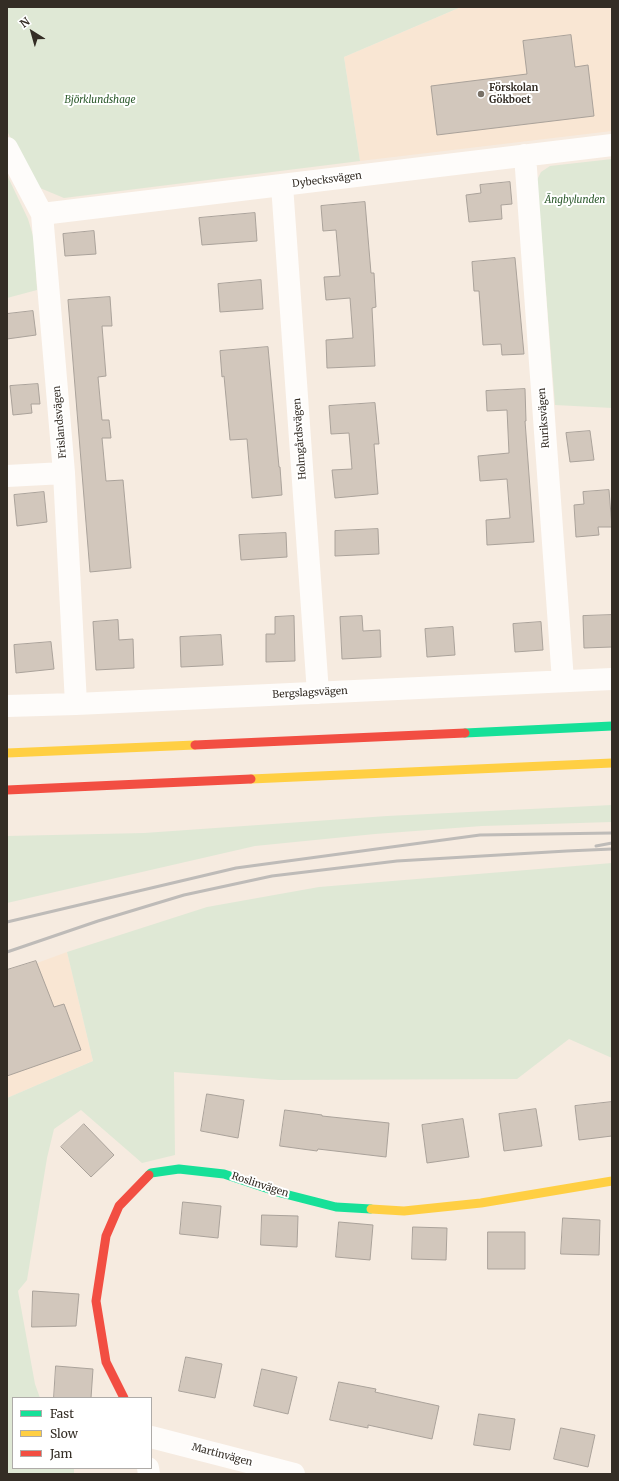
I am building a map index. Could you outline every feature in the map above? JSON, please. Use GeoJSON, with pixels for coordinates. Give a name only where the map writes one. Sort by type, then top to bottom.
{"type":"FeatureCollection","features":[{"type":"Feature","properties":{"kind":"main road"},"geometry":{"type":"LineString","coordinates":[[7,753],[612,726]]}},
{"type":"Feature","properties":{"kind":"main road"},"geometry":{"type":"LineString","coordinates":[[7,790],[612,763]]}},
{"type":"Feature","properties":{"kind":"main road","name":"Roslinvägen"},"geometry":{"type":"LineString","coordinates":[[124,1397],[106,1362],[96,1301],[106,1236],[119,1206],[151,1173],[179,1169],[224,1174],[281,1193],[336,1207],[404,1211],[481,1203],[612,1181]]}},
{"type":"Feature","properties":{"kind":"street","name":"Dybecksvägen"},"geometry":{"type":"LineString","coordinates":[[42,214],[612,145]]}},
{"type":"Feature","properties":{"kind":"street","name":"Frislandsvägen"},"geometry":{"type":"LineString","coordinates":[[7,148],[42,214],[64,473],[76,704]]}},
{"type":"Feature","properties":{"kind":"street","name":"Ruriksvägen"},"geometry":{"type":"LineString","coordinates":[[525,155],[563,681]]}},
{"type":"Feature","properties":{"kind":"street","name":"Holmgårdsvägen"},"geometry":{"type":"LineString","coordinates":[[282,185],[318,693]]}},
{"type":"Feature","properties":{"kind":"street"},"geometry":{"type":"LineString","coordinates":[[7,476],[64,473]]}},
{"type":"Feature","properties":{"kind":"street","name":"Bergslagsvägen"},"geometry":{"type":"LineString","coordinates":[[7,706],[612,679]]}},
{"type":"Feature","properties":{"kind":"street","name":"Martinvägen"},"geometry":{"type":"LineString","coordinates":[[152,1437],[294,1474]]}},
{"type":"Feature","properties":{"kind":"shaded area","name":"Förskolan Gökboet"},"geometry":{"type":"Polygon","coordinates":[[[461,7],[612,7],[612,131],[360,161],[344,57],[461,7]]]}},
{"type":"Feature","properties":{"kind":"shaded area"},"geometry":{"type":"Polygon","coordinates":[[[67,952],[93,1061],[7,1098],[7,974],[67,952]]]}},
{"type":"Feature","properties":{"kind":"green space","name":"Björklundshage"},"geometry":{"type":"Polygon","coordinates":[[[7,7],[461,7],[344,57],[360,161],[64,198],[40,188],[30,175],[7,131],[7,7]]]}},
{"type":"Feature","properties":{"kind":"green space","name":"Ängbylunden"},"geometry":{"type":"Polygon","coordinates":[[[612,159],[612,408],[555,405],[537,180],[541,172],[550,166],[612,159]]]}},
{"type":"Feature","properties":{"kind":"green space"},"geometry":{"type":"Polygon","coordinates":[[[7,175],[28,219],[34,239],[37,290],[7,298],[7,175]]]}},
{"type":"Feature","properties":{"kind":"green space"},"geometry":{"type":"Polygon","coordinates":[[[612,805],[612,822],[482,826],[375,834],[255,846],[7,903],[7,836],[144,833],[387,816],[612,805]]]}},
{"type":"Feature","properties":{"kind":"green space"},"geometry":{"type":"Polygon","coordinates":[[[612,863],[612,1058],[569,1039],[517,1079],[279,1080],[174,1072],[175,1155],[142,1163],[81,1110],[54,1129],[47,1158],[27,1280],[18,1291],[35,1384],[40,1397],[12,1397],[12,1469],[74,1469],[74,1474],[7,1474],[7,1098],[93,1061],[67,952],[207,907],[319,887],[612,863]]]}},
{"type":"Feature","properties":{"kind":"building"},"geometry":{"type":"Polygon","coordinates":[[[571,35],[575,67],[588,65],[594,116],[437,135],[431,86],[527,74],[523,41],[571,35]]]}},
{"type":"Feature","properties":{"kind":"building"},"geometry":{"type":"Polygon","coordinates":[[[510,182],[512,204],[501,205],[502,219],[469,222],[466,195],[481,193],[480,185],[510,182]]]}},
{"type":"Feature","properties":{"kind":"building"},"geometry":{"type":"Polygon","coordinates":[[[365,202],[371,273],[374,273],[376,307],[372,308],[375,366],[327,368],[326,340],[353,338],[350,298],[326,300],[324,277],[340,276],[336,230],[323,231],[321,206],[365,202]]]}},
{"type":"Feature","properties":{"kind":"building"},"geometry":{"type":"Polygon","coordinates":[[[255,213],[257,241],[202,245],[199,218],[255,213]]]}},
{"type":"Feature","properties":{"kind":"building"},"geometry":{"type":"Polygon","coordinates":[[[94,231],[96,254],[65,256],[63,234],[94,231]]]}},
{"type":"Feature","properties":{"kind":"building"},"geometry":{"type":"Polygon","coordinates":[[[515,258],[524,354],[502,355],[501,344],[483,345],[479,291],[474,291],[472,262],[515,258]]]}},
{"type":"Feature","properties":{"kind":"building"},"geometry":{"type":"Polygon","coordinates":[[[261,280],[263,309],[220,312],[218,284],[261,280]]]}},
{"type":"Feature","properties":{"kind":"building"},"geometry":{"type":"Polygon","coordinates":[[[110,297],[112,326],[102,326],[106,376],[98,377],[102,420],[109,420],[111,438],[102,438],[106,481],[123,480],[131,568],[90,572],[68,300],[110,297]]]}},
{"type":"Feature","properties":{"kind":"building"},"geometry":{"type":"Polygon","coordinates":[[[33,311],[36,335],[7,339],[7,314],[33,311]]]}},
{"type":"Feature","properties":{"kind":"building"},"geometry":{"type":"Polygon","coordinates":[[[268,347],[282,495],[252,498],[247,439],[230,440],[220,351],[268,347]]]}},
{"type":"Feature","properties":{"kind":"building"},"geometry":{"type":"Polygon","coordinates":[[[38,384],[40,404],[31,404],[32,413],[13,415],[10,386],[38,384]]]}},
{"type":"Feature","properties":{"kind":"building"},"geometry":{"type":"Polygon","coordinates":[[[525,389],[525,421],[534,542],[487,545],[486,520],[510,518],[507,479],[480,481],[478,456],[509,453],[507,410],[487,411],[486,391],[525,389]]]}},
{"type":"Feature","properties":{"kind":"building"},"geometry":{"type":"Polygon","coordinates":[[[375,403],[379,444],[374,444],[378,494],[335,498],[332,470],[352,469],[349,433],[331,434],[329,406],[375,403]]]}},
{"type":"Feature","properties":{"kind":"building"},"geometry":{"type":"Polygon","coordinates":[[[590,431],[594,460],[570,462],[566,433],[590,431]]]}},
{"type":"Feature","properties":{"kind":"building"},"geometry":{"type":"Polygon","coordinates":[[[609,490],[612,527],[598,527],[599,535],[576,537],[574,505],[584,504],[583,492],[609,490]]]}},
{"type":"Feature","properties":{"kind":"building"},"geometry":{"type":"Polygon","coordinates":[[[44,492],[47,522],[17,526],[14,495],[44,492]]]}},
{"type":"Feature","properties":{"kind":"building"},"geometry":{"type":"Polygon","coordinates":[[[378,529],[379,554],[335,556],[335,531],[378,529]]]}},
{"type":"Feature","properties":{"kind":"building"},"geometry":{"type":"Polygon","coordinates":[[[286,533],[287,557],[241,560],[239,535],[286,533]]]}},
{"type":"Feature","properties":{"kind":"building"},"geometry":{"type":"Polygon","coordinates":[[[612,615],[612,647],[584,648],[583,616],[612,615]]]}},
{"type":"Feature","properties":{"kind":"building"},"geometry":{"type":"Polygon","coordinates":[[[294,616],[295,661],[266,662],[266,634],[275,634],[275,617],[294,616]]]}},
{"type":"Feature","properties":{"kind":"building"},"geometry":{"type":"Polygon","coordinates":[[[362,616],[363,631],[380,630],[381,657],[342,659],[340,617],[362,616]]]}},
{"type":"Feature","properties":{"kind":"building"},"geometry":{"type":"Polygon","coordinates":[[[118,620],[119,640],[133,639],[134,668],[96,670],[93,622],[118,620]]]}},
{"type":"Feature","properties":{"kind":"building"},"geometry":{"type":"Polygon","coordinates":[[[541,622],[543,650],[515,652],[513,624],[541,622]]]}},
{"type":"Feature","properties":{"kind":"building"},"geometry":{"type":"Polygon","coordinates":[[[453,627],[455,655],[427,657],[425,629],[453,627]]]}},
{"type":"Feature","properties":{"kind":"building"},"geometry":{"type":"Polygon","coordinates":[[[221,635],[223,665],[181,667],[180,637],[221,635]]]}},
{"type":"Feature","properties":{"kind":"building"},"geometry":{"type":"Polygon","coordinates":[[[51,642],[54,669],[16,673],[14,645],[51,642]]]}},
{"type":"Feature","properties":{"kind":"building"},"geometry":{"type":"Polygon","coordinates":[[[36,961],[54,1007],[64,1004],[81,1050],[7,1076],[7,970],[36,961]]]}},
{"type":"Feature","properties":{"kind":"building"},"geometry":{"type":"Polygon","coordinates":[[[207,1094],[244,1100],[238,1138],[201,1131],[207,1094]]]}},
{"type":"Feature","properties":{"kind":"building"},"geometry":{"type":"Polygon","coordinates":[[[612,1102],[612,1136],[579,1140],[575,1106],[612,1102]]]}},
{"type":"Feature","properties":{"kind":"building"},"geometry":{"type":"Polygon","coordinates":[[[536,1109],[542,1146],[504,1151],[499,1114],[536,1109]]]}},
{"type":"Feature","properties":{"kind":"building"},"geometry":{"type":"Polygon","coordinates":[[[285,1110],[322,1116],[389,1123],[386,1157],[280,1146],[285,1110]]]}},
{"type":"Feature","properties":{"kind":"building"},"geometry":{"type":"Polygon","coordinates":[[[463,1119],[469,1157],[427,1163],[422,1125],[463,1119]]]}},
{"type":"Feature","properties":{"kind":"building"},"geometry":{"type":"Polygon","coordinates":[[[84,1124],[114,1155],[91,1177],[61,1147],[84,1124]]]}},
{"type":"Feature","properties":{"kind":"building"},"geometry":{"type":"Polygon","coordinates":[[[183,1202],[221,1206],[218,1238],[180,1234],[183,1202]]]}},
{"type":"Feature","properties":{"kind":"building"},"geometry":{"type":"Polygon","coordinates":[[[262,1215],[298,1216],[297,1247],[261,1245],[262,1215]]]}},
{"type":"Feature","properties":{"kind":"building"},"geometry":{"type":"Polygon","coordinates":[[[563,1218],[600,1220],[599,1255],[561,1254],[563,1218]]]}},
{"type":"Feature","properties":{"kind":"building"},"geometry":{"type":"Polygon","coordinates":[[[339,1222],[373,1225],[370,1260],[336,1257],[339,1222]]]}},
{"type":"Feature","properties":{"kind":"building"},"geometry":{"type":"Polygon","coordinates":[[[413,1227],[447,1228],[446,1260],[412,1259],[413,1227]]]}},
{"type":"Feature","properties":{"kind":"building"},"geometry":{"type":"Polygon","coordinates":[[[488,1232],[525,1232],[525,1269],[488,1269],[488,1232]]]}},
{"type":"Feature","properties":{"kind":"building"},"geometry":{"type":"Polygon","coordinates":[[[33,1291],[79,1294],[76,1326],[32,1327],[33,1291]]]}},
{"type":"Feature","properties":{"kind":"building"},"geometry":{"type":"Polygon","coordinates":[[[186,1357],[222,1364],[215,1398],[179,1391],[186,1357]]]}},
{"type":"Feature","properties":{"kind":"building"},"geometry":{"type":"Polygon","coordinates":[[[56,1366],[93,1369],[91,1397],[54,1397],[56,1366]]]}},
{"type":"Feature","properties":{"kind":"building"},"geometry":{"type":"Polygon","coordinates":[[[262,1369],[297,1377],[288,1414],[254,1406],[262,1369]]]}},
{"type":"Feature","properties":{"kind":"building"},"geometry":{"type":"Polygon","coordinates":[[[339,1382],[376,1389],[375,1392],[439,1406],[432,1439],[368,1425],[368,1428],[330,1420],[339,1382]]]}},
{"type":"Feature","properties":{"kind":"building"},"geometry":{"type":"Polygon","coordinates":[[[479,1414],[515,1419],[510,1450],[474,1445],[479,1414]]]}},
{"type":"Feature","properties":{"kind":"building"},"geometry":{"type":"Polygon","coordinates":[[[561,1428],[595,1435],[588,1467],[554,1459],[561,1428]]]}},
{"type":"Feature","properties":{"kind":"railway"},"geometry":{"type":"LineString","coordinates":[[7,922],[236,868],[480,835],[612,833]]}},
{"type":"Feature","properties":{"kind":"railway"},"geometry":{"type":"LineString","coordinates":[[596,846],[612,843]]}},
{"type":"Feature","properties":{"kind":"railway"},"geometry":{"type":"LineString","coordinates":[[7,952],[98,921],[184,895],[272,876],[397,861],[612,849]]}},
{"type":"Feature","properties":{"kind":"traffic: fast"},"geometry":{"type":"LineString","coordinates":[[465,733],[612,726]]}},
{"type":"Feature","properties":{"kind":"traffic: fast"},"geometry":{"type":"LineString","coordinates":[[149,1175],[151,1173],[179,1169],[224,1174],[281,1193],[336,1207],[371,1209]]}},
{"type":"Feature","properties":{"kind":"traffic: slow"},"geometry":{"type":"LineString","coordinates":[[7,753],[195,745]]}},
{"type":"Feature","properties":{"kind":"traffic: slow"},"geometry":{"type":"LineString","coordinates":[[251,779],[612,763]]}},
{"type":"Feature","properties":{"kind":"traffic: slow"},"geometry":{"type":"LineString","coordinates":[[371,1209],[404,1211],[481,1203],[612,1181]]}},
{"type":"Feature","properties":{"kind":"traffic: jam"},"geometry":{"type":"LineString","coordinates":[[195,745],[465,733]]}},
{"type":"Feature","properties":{"kind":"traffic: jam"},"geometry":{"type":"LineString","coordinates":[[7,790],[251,779]]}},
{"type":"Feature","properties":{"kind":"traffic: jam"},"geometry":{"type":"LineString","coordinates":[[124,1397],[106,1362],[96,1301],[106,1236],[119,1206],[149,1175]]}},
{"type":"Feature","properties":{"kind":"place","name":"Förskolan Gökboet"},"geometry":{"type":"Point","coordinates":[481,94]}}]}
